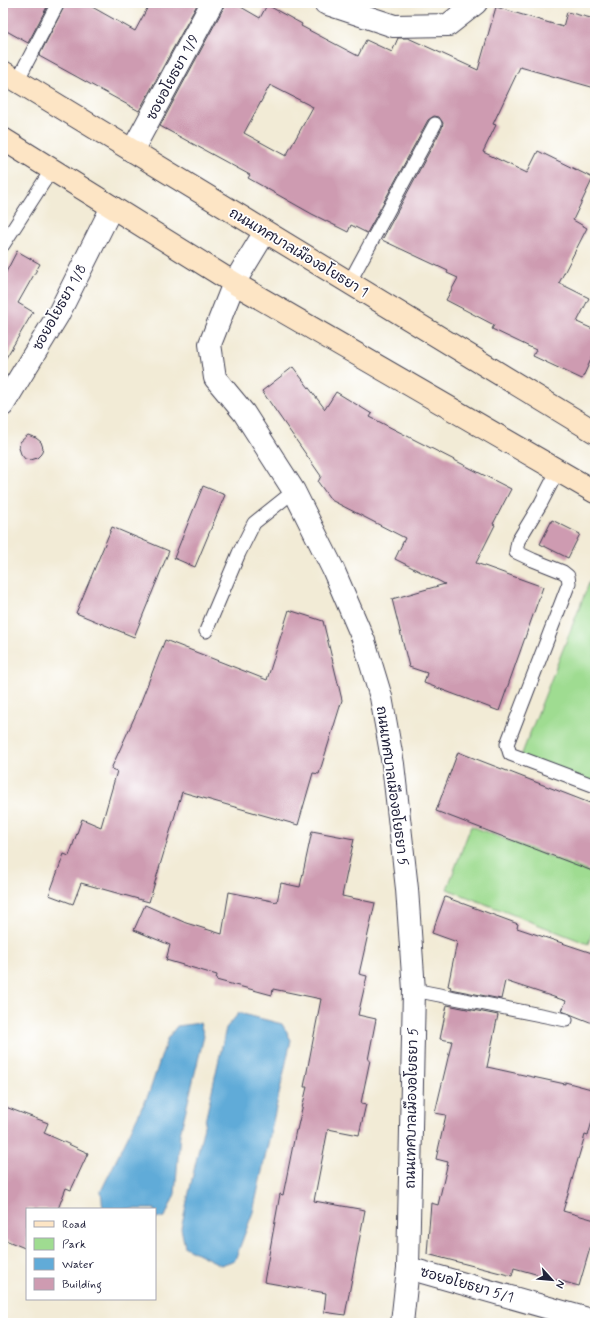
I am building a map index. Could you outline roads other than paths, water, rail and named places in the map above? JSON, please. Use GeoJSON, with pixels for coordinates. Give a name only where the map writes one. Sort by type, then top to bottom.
{"type":"FeatureCollection","features":[{"type":"Feature","properties":{"kind":"main road","name":"ถนนเทศบาลเมืองอโยธยา 1"},"geometry":{"type":"LineString","coordinates":[[10,76],[595,432]]}},
{"type":"Feature","properties":{"kind":"main road"},"geometry":{"type":"LineString","coordinates":[[3,139],[234,283],[595,492]]}},
{"type":"Feature","properties":{"kind":"street","name":"ซอยอโยธยา 1/9"},"geometry":{"type":"LineString","coordinates":[[132,150],[212,3]]}},
{"type":"Feature","properties":{"kind":"street"},"geometry":{"type":"LineString","coordinates":[[325,3],[394,26],[448,25],[476,3]]}},
{"type":"Feature","properties":{"kind":"street","name":"ซอยอโยธยา 1/8"},"geometry":{"type":"LineString","coordinates":[[3,405],[58,315],[112,207]]}},
{"type":"Feature","properties":{"kind":"street","name":"ถนนเทศบาลเมืองอโยธยา 5"},"geometry":{"type":"LineString","coordinates":[[265,232],[234,283],[210,344],[215,378],[244,413],[294,491],[334,569],[364,641],[381,698],[394,772],[407,889],[414,990],[408,1268],[402,1323]]}},
{"type":"Feature","properties":{"kind":"street","name":"ซอยอโยธยา 5/1"},"geometry":{"type":"LineString","coordinates":[[408,1268],[595,1321]]}},
{"type":"Feature","properties":{"kind":"lane"},"geometry":{"type":"LineString","coordinates":[[10,76],[58,3]]}},
{"type":"Feature","properties":{"kind":"lane"},"geometry":{"type":"LineString","coordinates":[[349,283],[435,124]]}},
{"type":"Feature","properties":{"kind":"lane"},"geometry":{"type":"LineString","coordinates":[[3,245],[52,169]]}},
{"type":"Feature","properties":{"kind":"lane"},"geometry":{"type":"LineString","coordinates":[[558,470],[541,503],[518,541],[516,552],[563,572],[568,576],[569,583],[506,744],[510,754],[595,786]]}},
{"type":"Feature","properties":{"kind":"lane"},"geometry":{"type":"LineString","coordinates":[[206,631],[239,553],[254,522],[294,491]]}},
{"type":"Feature","properties":{"kind":"lane"},"geometry":{"type":"LineString","coordinates":[[414,990],[566,1020]]}},
{"type":"Feature","properties":{"kind":"water"},"geometry":{"type":"Polygon","coordinates":[[[239,1013],[282,1024],[291,1040],[253,1212],[235,1260],[221,1265],[185,1247],[181,1228],[226,1028],[239,1013]]]}},
{"type":"Feature","properties":{"kind":"water"},"geometry":{"type":"Polygon","coordinates":[[[200,1023],[204,1036],[180,1134],[175,1194],[165,1217],[156,1219],[156,1208],[103,1208],[101,1191],[149,1093],[167,1039],[177,1026],[200,1023]]]}}]}
